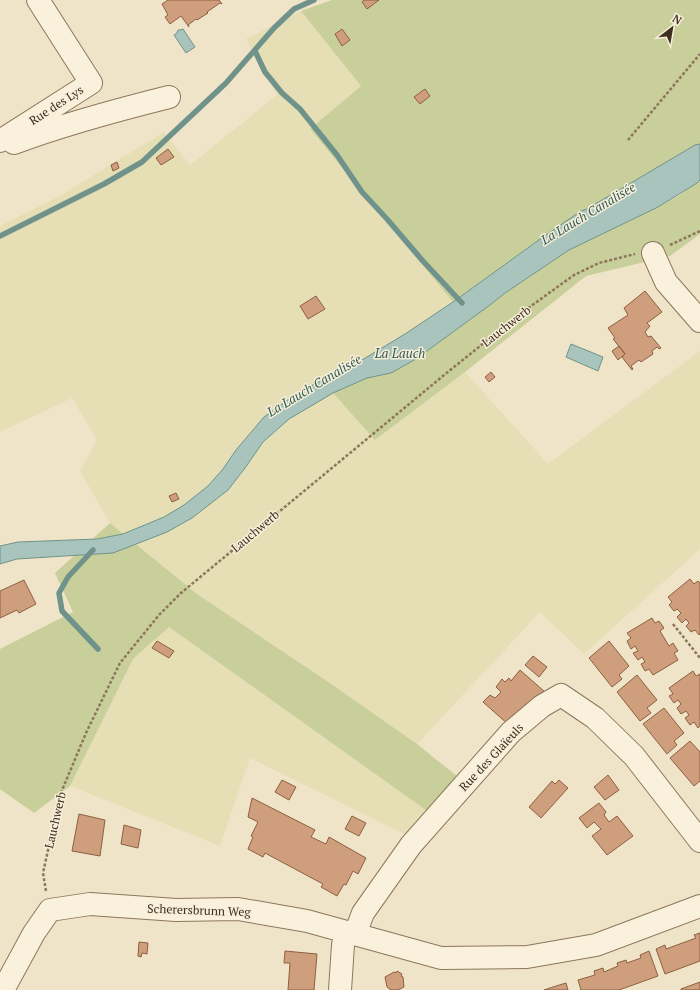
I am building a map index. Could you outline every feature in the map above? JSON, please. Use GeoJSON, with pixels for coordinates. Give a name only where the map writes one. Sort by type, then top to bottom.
{"type":"FeatureCollection","features":[{"type":"Feature","properties":{"kind":"street","name":"Rue des Lys"},"geometry":{"type":"LineString","coordinates":[[0,141],[91,83],[38,0]]}},
{"type":"Feature","properties":{"kind":"street"},"geometry":{"type":"LineString","coordinates":[[0,148],[47,130],[131,106],[169,97]]}},
{"type":"Feature","properties":{"kind":"street"},"geometry":{"type":"LineString","coordinates":[[653,253],[666,282],[700,321]]}},
{"type":"Feature","properties":{"kind":"street","name":"Rue des Glaïeuls"},"geometry":{"type":"LineString","coordinates":[[351,933],[363,913],[411,845],[511,732],[542,706],[561,695],[595,718],[634,756],[700,841]]}},
{"type":"Feature","properties":{"kind":"street","name":"Scherersbrunn Weg"},"geometry":{"type":"LineString","coordinates":[[50,910],[90,904],[176,910],[238,909],[307,921],[441,958],[527,957],[596,946],[700,906]]}},
{"type":"Feature","properties":{"kind":"street"},"geometry":{"type":"LineString","coordinates":[[3,990],[34,933],[50,910]]}},
{"type":"Feature","properties":{"kind":"street"},"geometry":{"type":"LineString","coordinates":[[340,990],[343,945],[351,933]]}},
{"type":"Feature","properties":{"kind":"path"},"geometry":{"type":"LineString","coordinates":[[628,140],[700,54]]}},
{"type":"Feature","properties":{"kind":"path","name":"Lauchwerb"},"geometry":{"type":"LineString","coordinates":[[50,910],[43,873],[60,794],[86,733],[120,663],[159,615],[181,593],[449,371],[574,275],[599,263],[632,254],[653,253],[700,231]]}},
{"type":"Feature","properties":{"kind":"path"},"geometry":{"type":"LineString","coordinates":[[673,624],[700,658]]}},
{"type":"Feature","properties":{"kind":"shaded area"},"geometry":{"type":"Polygon","coordinates":[[[301,11],[361,86],[310,130],[453,302],[362,360],[323,379],[333,393],[375,440],[465,372],[548,464],[700,351],[700,549],[584,654],[540,612],[417,744],[327,681],[197,594],[110,523],[80,471],[97,440],[72,398],[0,432],[0,226],[58,197],[164,132],[190,165],[277,95],[246,39],[301,11]]]}},
{"type":"Feature","properties":{"kind":"shaded area"},"geometry":{"type":"Polygon","coordinates":[[[169,627],[430,813],[412,838],[250,758],[220,846],[70,786],[133,659],[169,627]]]}},
{"type":"Feature","properties":{"kind":"green space"},"geometry":{"type":"Polygon","coordinates":[[[332,0],[700,0],[700,144],[695,145],[587,209],[581,211],[453,302],[310,129],[361,86],[301,11],[332,0]]]}},
{"type":"Feature","properties":{"kind":"green space"},"geometry":{"type":"Polygon","coordinates":[[[700,180],[700,234],[670,256],[586,276],[465,372],[375,440],[333,393],[367,378],[391,373],[416,359],[505,293],[569,250],[658,207],[678,196],[700,180]]]}},
{"type":"Feature","properties":{"kind":"green space"},"geometry":{"type":"Polygon","coordinates":[[[110,523],[197,594],[327,681],[417,744],[458,777],[430,813],[169,627],[133,659],[70,786],[34,813],[0,789],[0,649],[73,612],[55,573],[110,523]]]}},
{"type":"Feature","properties":{"kind":"water"},"geometry":{"type":"Polygon","coordinates":[[[183,29],[195,47],[186,53],[174,35],[178,30],[183,29]]]}},
{"type":"Feature","properties":{"kind":"water","name":"La Lauch"},"geometry":{"type":"Polygon","coordinates":[[[700,144],[700,180],[697,183],[658,207],[569,250],[505,293],[416,359],[391,373],[367,378],[333,393],[289,419],[263,442],[228,490],[192,518],[167,532],[113,553],[17,559],[0,564],[0,546],[18,542],[97,539],[123,534],[164,517],[184,505],[208,486],[264,417],[299,392],[362,360],[405,334],[453,302],[581,211],[587,209],[695,145],[700,144]]]}},
{"type":"Feature","properties":{"kind":"water"},"geometry":{"type":"Polygon","coordinates":[[[571,344],[603,357],[598,371],[566,357],[571,344]]]}},
{"type":"Feature","properties":{"kind":"building"},"geometry":{"type":"Polygon","coordinates":[[[168,0],[219,0],[222,4],[220,3],[207,12],[208,13],[197,20],[196,19],[188,25],[189,27],[181,16],[170,24],[165,17],[168,15],[162,4],[168,0]]]}},
{"type":"Feature","properties":{"kind":"building"},"geometry":{"type":"Polygon","coordinates":[[[364,0],[379,0],[367,9],[362,2],[364,0]]]}},
{"type":"Feature","properties":{"kind":"building"},"geometry":{"type":"Polygon","coordinates":[[[342,29],[350,40],[342,46],[335,34],[342,29]]]}},
{"type":"Feature","properties":{"kind":"building"},"geometry":{"type":"Polygon","coordinates":[[[425,89],[430,96],[420,104],[414,97],[425,89]]]}},
{"type":"Feature","properties":{"kind":"building"},"geometry":{"type":"Polygon","coordinates":[[[168,149],[174,157],[161,165],[156,158],[168,149]]]}},
{"type":"Feature","properties":{"kind":"building"},"geometry":{"type":"Polygon","coordinates":[[[117,162],[119,168],[113,171],[111,165],[117,162]]]}},
{"type":"Feature","properties":{"kind":"building"},"geometry":{"type":"Polygon","coordinates":[[[645,291],[662,312],[647,323],[650,326],[645,332],[648,337],[651,336],[661,348],[659,349],[657,347],[652,351],[653,354],[641,362],[639,360],[631,366],[633,369],[632,370],[622,357],[625,354],[613,339],[615,338],[608,328],[628,315],[624,308],[645,291]]]}},
{"type":"Feature","properties":{"kind":"building"},"geometry":{"type":"Polygon","coordinates":[[[316,296],[325,309],[308,319],[300,306],[316,296]]]}},
{"type":"Feature","properties":{"kind":"building"},"geometry":{"type":"Polygon","coordinates":[[[619,346],[625,354],[618,360],[612,351],[619,346]]]}},
{"type":"Feature","properties":{"kind":"building"},"geometry":{"type":"Polygon","coordinates":[[[491,372],[495,377],[489,382],[485,377],[491,372]]]}},
{"type":"Feature","properties":{"kind":"building"},"geometry":{"type":"Polygon","coordinates":[[[176,493],[179,499],[172,502],[169,496],[176,493]]]}},
{"type":"Feature","properties":{"kind":"building"},"geometry":{"type":"Polygon","coordinates":[[[690,579],[694,584],[698,581],[700,583],[699,635],[695,630],[691,632],[686,626],[689,623],[686,619],[682,623],[677,617],[681,613],[677,609],[674,611],[669,605],[672,602],[668,597],[690,579]]]}},
{"type":"Feature","properties":{"kind":"building"},"geometry":{"type":"Polygon","coordinates":[[[24,580],[36,604],[19,613],[17,610],[0,618],[0,591],[24,580]]]}},
{"type":"Feature","properties":{"kind":"building"},"geometry":{"type":"Polygon","coordinates":[[[652,618],[655,623],[659,621],[664,628],[660,631],[669,646],[673,643],[678,651],[674,653],[678,660],[653,675],[649,669],[645,671],[641,664],[645,662],[642,657],[638,660],[633,653],[638,651],[635,646],[631,649],[627,641],[631,638],[627,633],[652,618]]]}},
{"type":"Feature","properties":{"kind":"building"},"geometry":{"type":"Polygon","coordinates":[[[157,641],[174,651],[169,658],[152,648],[157,641]]]}},
{"type":"Feature","properties":{"kind":"building"},"geometry":{"type":"Polygon","coordinates":[[[609,641],[629,666],[619,675],[622,679],[612,687],[589,658],[609,641]]]}},
{"type":"Feature","properties":{"kind":"building"},"geometry":{"type":"Polygon","coordinates":[[[533,656],[547,667],[539,677],[525,665],[533,656]]]}},
{"type":"Feature","properties":{"kind":"building"},"geometry":{"type":"Polygon","coordinates":[[[520,670],[545,692],[510,726],[483,702],[490,695],[495,698],[501,692],[496,687],[502,679],[505,682],[509,678],[511,681],[520,670]]]}},
{"type":"Feature","properties":{"kind":"building"},"geometry":{"type":"Polygon","coordinates":[[[693,671],[696,676],[700,674],[700,726],[698,728],[694,722],[690,725],[685,718],[689,715],[686,711],[681,714],[677,708],[681,704],[678,700],[674,703],[669,696],[673,694],[669,688],[693,671]]]}},
{"type":"Feature","properties":{"kind":"building"},"geometry":{"type":"Polygon","coordinates":[[[637,675],[657,700],[647,708],[651,713],[640,721],[617,692],[637,675]]]}},
{"type":"Feature","properties":{"kind":"building"},"geometry":{"type":"Polygon","coordinates":[[[664,708],[684,733],[674,741],[677,745],[667,754],[643,724],[664,708]]]}},
{"type":"Feature","properties":{"kind":"building"},"geometry":{"type":"Polygon","coordinates":[[[690,741],[700,752],[700,781],[694,786],[670,758],[690,741]]]}},
{"type":"Feature","properties":{"kind":"building"},"geometry":{"type":"Polygon","coordinates":[[[608,775],[619,790],[605,800],[594,787],[608,775]]]}},
{"type":"Feature","properties":{"kind":"building"},"geometry":{"type":"Polygon","coordinates":[[[282,780],[296,787],[289,800],[275,792],[282,780]]]}},
{"type":"Feature","properties":{"kind":"building"},"geometry":{"type":"Polygon","coordinates":[[[559,780],[568,788],[541,818],[529,807],[552,781],[555,784],[559,780]]]}},
{"type":"Feature","properties":{"kind":"building"},"geometry":{"type":"Polygon","coordinates":[[[252,798],[315,830],[311,837],[326,844],[329,837],[366,858],[358,874],[353,871],[346,885],[344,884],[337,896],[321,887],[323,884],[265,853],[263,857],[248,849],[253,837],[251,836],[258,822],[248,817],[252,798]]]}},
{"type":"Feature","properties":{"kind":"building"},"geometry":{"type":"Polygon","coordinates":[[[599,803],[606,812],[604,815],[609,822],[617,816],[633,836],[607,855],[592,836],[601,829],[594,822],[587,828],[579,818],[599,803]]]}},
{"type":"Feature","properties":{"kind":"building"},"geometry":{"type":"Polygon","coordinates":[[[79,814],[105,820],[100,856],[72,851],[79,814]]]}},
{"type":"Feature","properties":{"kind":"building"},"geometry":{"type":"Polygon","coordinates":[[[352,816],[366,823],[359,836],[345,829],[352,816]]]}},
{"type":"Feature","properties":{"kind":"building"},"geometry":{"type":"Polygon","coordinates":[[[124,825],[141,830],[138,848],[121,844],[124,825]]]}},
{"type":"Feature","properties":{"kind":"building"},"geometry":{"type":"Polygon","coordinates":[[[700,933],[700,961],[665,974],[656,949],[665,945],[666,949],[696,938],[694,935],[700,933]]]}},
{"type":"Feature","properties":{"kind":"building"},"geometry":{"type":"Polygon","coordinates":[[[139,942],[148,943],[147,954],[142,953],[141,957],[138,956],[139,942]]]}},
{"type":"Feature","properties":{"kind":"building"},"geometry":{"type":"Polygon","coordinates":[[[285,951],[317,954],[314,990],[288,990],[290,963],[284,963],[285,951]]]}},
{"type":"Feature","properties":{"kind":"building"},"geometry":{"type":"Polygon","coordinates":[[[649,951],[658,976],[619,990],[581,990],[578,980],[595,975],[594,971],[603,968],[604,972],[618,966],[617,963],[626,960],[627,963],[641,958],[640,955],[649,951]]]}},
{"type":"Feature","properties":{"kind":"building"},"geometry":{"type":"Polygon","coordinates":[[[397,971],[402,974],[401,976],[403,977],[404,987],[398,990],[391,990],[387,987],[385,977],[394,972],[396,973],[397,971]]]}},
{"type":"Feature","properties":{"kind":"building"},"geometry":{"type":"Polygon","coordinates":[[[700,982],[700,990],[681,990],[681,989],[700,982]]]}},
{"type":"Feature","properties":{"kind":"building"},"geometry":{"type":"Polygon","coordinates":[[[566,983],[568,990],[544,990],[553,987],[566,983]]]}},
{"type":"Feature","properties":{"kind":"waterway"},"geometry":{"type":"LineString","coordinates":[[0,236],[104,184],[142,162],[226,83],[274,28],[294,9],[314,0]]}},
{"type":"Feature","properties":{"kind":"waterway"},"geometry":{"type":"LineString","coordinates":[[255,51],[265,72],[282,93],[300,109],[337,155],[362,192],[462,303]]}},
{"type":"Feature","properties":{"kind":"waterway"},"geometry":{"type":"LineString","coordinates":[[93,550],[68,577],[59,593],[62,611],[98,649]]}},
{"type":"Feature","properties":{"kind":"water label","name":"La Lauch Canalisée"},"geometry":{"type":"Point","coordinates":[588,213]}},
{"type":"Feature","properties":{"kind":"water label","name":"La Lauch Canalisée"},"geometry":{"type":"Point","coordinates":[314,385]}}]}
